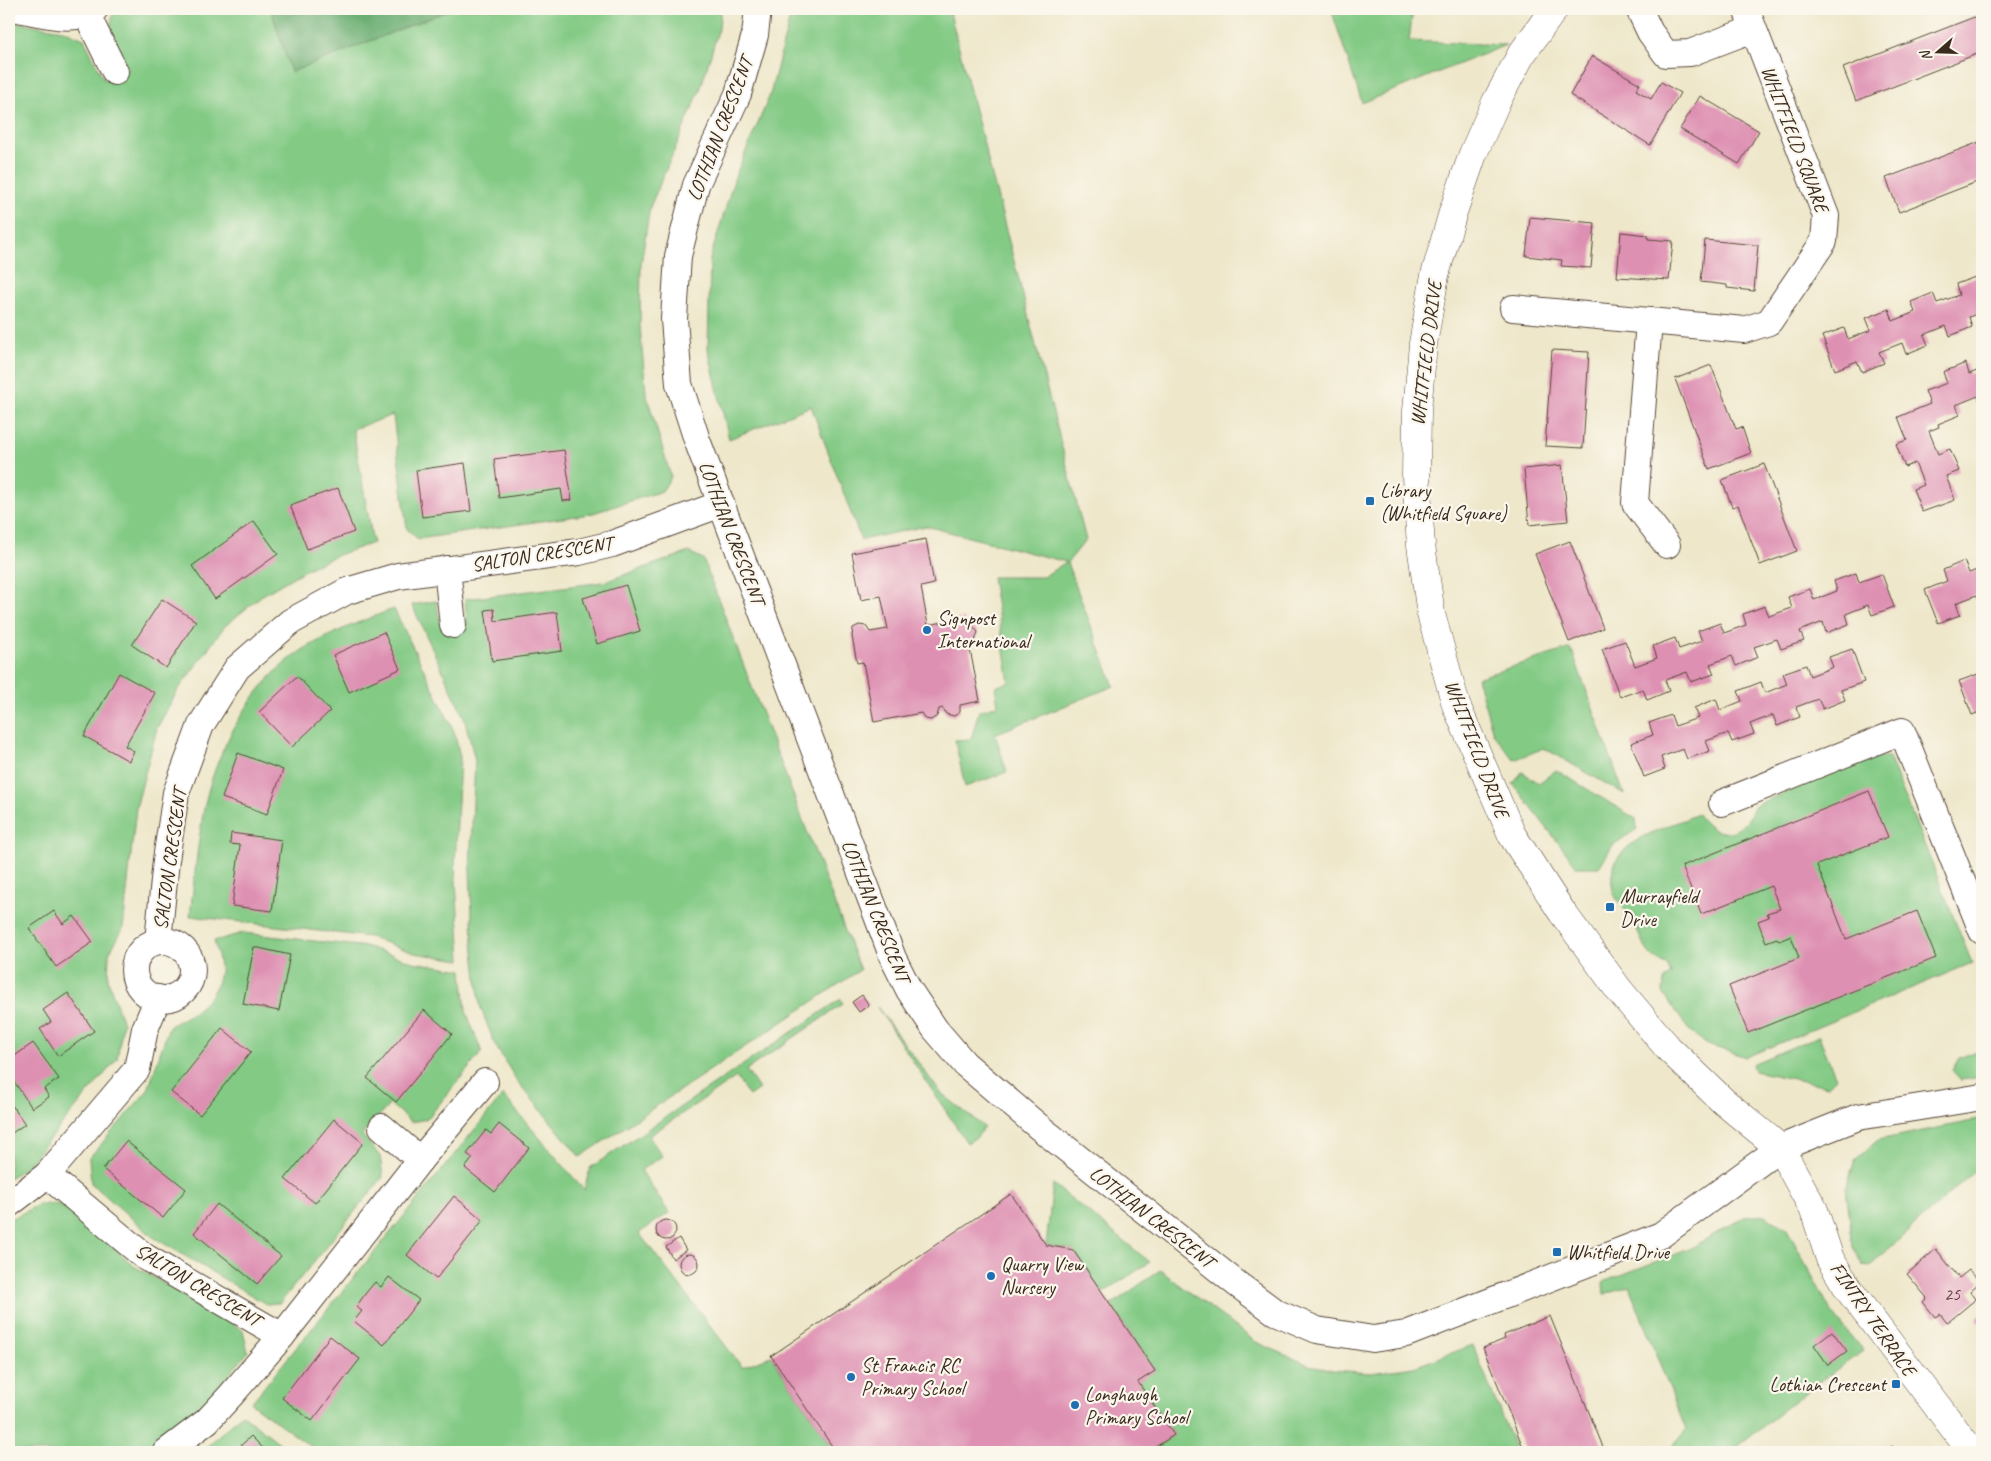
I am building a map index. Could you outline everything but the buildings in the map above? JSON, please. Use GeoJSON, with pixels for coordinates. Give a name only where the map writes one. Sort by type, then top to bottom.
{"type":"FeatureCollection","features":[{"type":"Feature","properties":{"kind":"street"},"geometry":{"type":"LineString","coordinates":[[18,9],[62,16],[91,12],[115,72]]}},
{"type":"Feature","properties":{"kind":"street","name":"LOTHIAN CRESCENT"},"geometry":{"type":"LineString","coordinates":[[758,9],[755,35],[738,94],[696,185],[678,256],[674,319],[680,384],[721,504],[893,958],[909,990],[935,1029],[965,1064],[1039,1127],[1275,1312],[1317,1330],[1373,1339],[1406,1334],[1661,1235],[1780,1148]]}},
{"type":"Feature","properties":{"kind":"street","name":"WHITFIELD DRIVE"},"geometry":{"type":"LineString","coordinates":[[1554,9],[1522,56],[1481,137],[1453,212],[1435,275],[1423,344],[1417,411],[1416,477],[1421,545],[1431,614],[1456,705],[1486,780],[1512,834],[1562,912],[1619,990],[1668,1048],[1723,1101],[1780,1148]]}},
{"type":"Feature","properties":{"kind":"street","name":"WHITFIELD SQUARE"},"geometry":{"type":"LineString","coordinates":[[1513,308],[1744,330],[1769,322],[1824,241],[1826,216],[1750,19],[1690,53],[1666,54],[1650,32],[1640,9]]}},
{"type":"Feature","properties":{"kind":"street"},"geometry":{"type":"LineString","coordinates":[[1649,322],[1635,503],[1667,545]]}},
{"type":"Feature","properties":{"kind":"street","name":"SALTON CRESCENT"},"geometry":{"type":"LineString","coordinates":[[158,941],[166,860],[176,793],[201,725],[237,668],[290,622],[347,591],[398,576],[579,552],[603,546],[721,504]]}},
{"type":"Feature","properties":{"kind":"street","name":"SALTON CRESCENT"},"geometry":{"type":"LineString","coordinates":[[447,569],[454,626]]}},
{"type":"Feature","properties":{"kind":"street"},"geometry":{"type":"LineString","coordinates":[[1722,803],[1902,731],[1982,931]]}},
{"type":"Feature","properties":{"kind":"street","name":"SALTON CRESCENT"},"geometry":{"type":"LineString","coordinates":[[158,941],[168,942],[185,951],[190,960],[192,970],[190,980],[178,995],[158,998],[141,988],[134,970],[141,951],[158,941]]}},
{"type":"Feature","properties":{"kind":"street"},"geometry":{"type":"LineString","coordinates":[[9,1204],[47,1175],[137,1069],[145,1029],[158,998]]}},
{"type":"Feature","properties":{"kind":"street","name":"SALTON CRESCENT"},"geometry":{"type":"LineString","coordinates":[[166,1452],[207,1421],[282,1336],[420,1160],[486,1082]]}},
{"type":"Feature","properties":{"kind":"street"},"geometry":{"type":"LineString","coordinates":[[1780,1148],[1858,1117],[1982,1097]]}},
{"type":"Feature","properties":{"kind":"street"},"geometry":{"type":"LineString","coordinates":[[382,1127],[420,1160]]}},
{"type":"Feature","properties":{"kind":"street","name":"FINTRY TERRACE"},"geometry":{"type":"LineString","coordinates":[[1780,1148],[1814,1210],[1830,1259],[1849,1290],[1972,1452]]}},
{"type":"Feature","properties":{"kind":"street","name":"SALTON CRESCENT"},"geometry":{"type":"LineString","coordinates":[[47,1175],[145,1257],[282,1336]]}},
{"type":"Feature","properties":{"kind":"green space"},"geometry":{"type":"Polygon","coordinates":[[[114,9],[271,9],[291,72],[452,9],[721,9],[719,28],[700,90],[650,207],[641,264],[640,326],[646,393],[671,477],[662,491],[590,514],[418,539],[407,529],[393,415],[353,429],[373,543],[335,556],[305,570],[261,596],[224,627],[178,690],[157,728],[136,808],[123,929],[109,953],[108,980],[123,1023],[117,1059],[26,1167],[9,1178],[9,21],[63,30],[84,39],[104,80],[128,69],[110,27],[114,9]]]}},
{"type":"Feature","properties":{"kind":"green space"},"geometry":{"type":"Polygon","coordinates":[[[271,9],[452,9],[291,72],[271,9]]]}},
{"type":"Feature","properties":{"kind":"green space"},"geometry":{"type":"Polygon","coordinates":[[[792,9],[949,9],[1086,540],[1067,563],[1114,686],[995,734],[1007,772],[965,787],[955,740],[971,739],[979,711],[998,705],[995,687],[1009,682],[992,577],[1043,577],[1066,562],[926,526],[861,540],[811,406],[729,439],[708,349],[710,259],[735,177],[770,95],[792,9]]]}},
{"type":"Feature","properties":{"kind":"green space"},"geometry":{"type":"Polygon","coordinates":[[[1331,9],[1413,9],[1409,41],[1506,45],[1362,103],[1331,9]]]}},
{"type":"Feature","properties":{"kind":"green space"},"geometry":{"type":"Polygon","coordinates":[[[689,552],[703,559],[860,970],[580,1157],[517,1081],[495,1045],[480,1006],[473,942],[470,870],[475,760],[464,717],[412,605],[436,601],[441,627],[467,624],[465,599],[604,582],[689,552]]]}},
{"type":"Feature","properties":{"kind":"green space"},"geometry":{"type":"Polygon","coordinates":[[[394,609],[454,731],[460,757],[455,866],[461,960],[414,953],[370,937],[190,916],[199,840],[208,791],[226,744],[238,721],[268,680],[285,663],[304,649],[348,627],[394,609]]]}},
{"type":"Feature","properties":{"kind":"green space"},"geometry":{"type":"Polygon","coordinates":[[[1571,648],[1624,794],[1544,748],[1514,760],[1493,733],[1477,678],[1571,648]]]}},
{"type":"Feature","properties":{"kind":"green space"},"geometry":{"type":"Polygon","coordinates":[[[1872,757],[1889,757],[1972,963],[1746,1057],[1707,1045],[1688,1029],[1663,993],[1664,980],[1671,974],[1667,964],[1654,958],[1649,953],[1632,918],[1614,894],[1612,874],[1617,860],[1626,849],[1653,832],[1698,814],[1708,825],[1720,832],[1733,831],[1740,828],[1746,822],[1755,805],[1872,757]]]}},
{"type":"Feature","properties":{"kind":"green space"},"geometry":{"type":"Polygon","coordinates":[[[1556,770],[1636,819],[1637,829],[1613,845],[1599,867],[1577,867],[1513,784],[1522,772],[1539,783],[1556,770]]]}},
{"type":"Feature","properties":{"kind":"green space"},"geometry":{"type":"Polygon","coordinates":[[[243,933],[368,947],[413,962],[462,970],[466,1011],[482,1052],[427,1119],[411,1122],[390,1104],[362,1135],[380,1156],[383,1177],[280,1303],[266,1304],[153,1237],[91,1183],[89,1158],[148,1090],[169,1026],[195,1011],[214,991],[220,968],[214,941],[243,933]]]}},
{"type":"Feature","properties":{"kind":"green space"},"geometry":{"type":"Polygon","coordinates":[[[841,999],[843,1004],[746,1070],[759,1089],[749,1096],[736,1077],[649,1136],[662,1156],[641,1170],[669,1213],[639,1233],[742,1367],[771,1356],[836,1452],[318,1452],[251,1403],[503,1095],[584,1190],[590,1168],[841,999]]]}},
{"type":"Feature","properties":{"kind":"green space"},"geometry":{"type":"Polygon","coordinates":[[[877,1007],[940,1092],[984,1127],[977,1137],[967,1143],[877,1007]]]}},
{"type":"Feature","properties":{"kind":"green space"},"geometry":{"type":"Polygon","coordinates":[[[1819,1036],[1836,1078],[1828,1086],[1754,1071],[1752,1064],[1819,1036]]]}},
{"type":"Feature","properties":{"kind":"green space"},"geometry":{"type":"Polygon","coordinates":[[[1982,1049],[1982,1077],[1961,1080],[1952,1070],[1959,1058],[1982,1049]]]}},
{"type":"Feature","properties":{"kind":"green space"},"geometry":{"type":"Polygon","coordinates":[[[1982,1119],[1982,1164],[1870,1266],[1862,1265],[1853,1247],[1846,1188],[1855,1160],[1878,1140],[1982,1119]]]}},
{"type":"Feature","properties":{"kind":"green space"},"geometry":{"type":"Polygon","coordinates":[[[1053,1184],[1150,1262],[1103,1293],[1073,1250],[1046,1245],[1053,1184]]]}},
{"type":"Feature","properties":{"kind":"green space"},"geometry":{"type":"Polygon","coordinates":[[[40,1204],[58,1204],[87,1223],[134,1266],[243,1330],[248,1352],[199,1410],[160,1440],[133,1452],[9,1452],[9,1220],[40,1204]]]}},
{"type":"Feature","properties":{"kind":"green space"},"geometry":{"type":"Polygon","coordinates":[[[1765,1215],[1787,1229],[1832,1313],[1863,1351],[1816,1384],[1731,1452],[1667,1452],[1686,1430],[1629,1286],[1604,1295],[1603,1282],[1691,1248],[1744,1217],[1765,1215]]]}},
{"type":"Feature","properties":{"kind":"green space"},"geometry":{"type":"Polygon","coordinates":[[[1160,1270],[1256,1342],[1309,1365],[1333,1370],[1370,1373],[1414,1367],[1473,1345],[1516,1452],[1148,1452],[1174,1435],[1138,1382],[1155,1370],[1111,1305],[1160,1270]]]}},
{"type":"Feature","properties":{"kind":"green space"},"geometry":{"type":"Polygon","coordinates":[[[242,1414],[291,1452],[201,1452],[242,1414]]]}},
{"type":"Feature","properties":{"kind":"place","name":"Library (Whitfield Square)"},"geometry":{"type":"Point","coordinates":[1370,501]}},
{"type":"Feature","properties":{"kind":"place","name":"Signpost International"},"geometry":{"type":"Point","coordinates":[927,630]}},
{"type":"Feature","properties":{"kind":"place","name":"Murrayfield Drive"},"geometry":{"type":"Point","coordinates":[1610,907]}},
{"type":"Feature","properties":{"kind":"place","name":"Whitfield Drive"},"geometry":{"type":"Point","coordinates":[1557,1252]}},
{"type":"Feature","properties":{"kind":"place","name":"Quarry View Nursery"},"geometry":{"type":"Point","coordinates":[991,1276]}},
{"type":"Feature","properties":{"kind":"place","name":"St Francis RC Primary School"},"geometry":{"type":"Point","coordinates":[851,1377]}},
{"type":"Feature","properties":{"kind":"place","name":"Lothian Crescent"},"geometry":{"type":"Point","coordinates":[1896,1384]}},
{"type":"Feature","properties":{"kind":"place","name":"Longhaugh Primary School"},"geometry":{"type":"Point","coordinates":[1075,1405]}}]}
